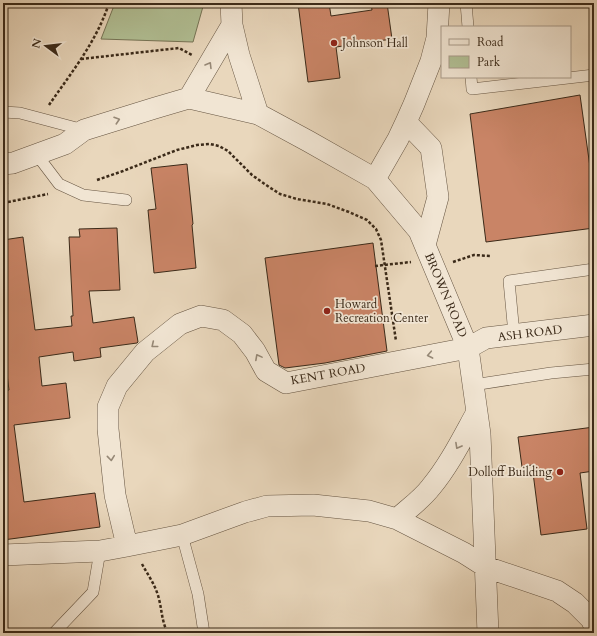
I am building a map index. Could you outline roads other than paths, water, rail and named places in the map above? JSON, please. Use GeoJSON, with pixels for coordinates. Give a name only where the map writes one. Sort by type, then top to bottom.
{"type":"FeatureCollection","features":[{"type":"Feature","properties":{"kind":"street"},"geometry":{"type":"LineString","coordinates":[[231,3],[232,26],[239,55],[258,114]]}},
{"type":"Feature","properties":{"kind":"street"},"geometry":{"type":"LineString","coordinates":[[374,179],[398,139],[431,61],[437,38],[439,3]]}},
{"type":"Feature","properties":{"kind":"street"},"geometry":{"type":"LineString","coordinates":[[5,172],[13,163],[65,144],[84,130],[189,98],[232,26]]}},
{"type":"Feature","properties":{"kind":"street","name":"BROWN ROAD"},"geometry":{"type":"LineString","coordinates":[[189,98],[258,114],[374,179],[419,231],[421,253],[468,348],[480,434],[488,633]]}},
{"type":"Feature","properties":{"kind":"street"},"geometry":{"type":"LineString","coordinates":[[406,122],[431,148],[438,197],[421,253]]}},
{"type":"Feature","properties":{"kind":"street","name":"KENT ROAD"},"geometry":{"type":"LineString","coordinates":[[127,546],[115,495],[108,429],[108,407],[117,386],[145,352],[180,324],[201,316],[223,320],[242,334],[266,371],[286,383],[468,348]]}},
{"type":"Feature","properties":{"kind":"street","name":"ASH ROAD"},"geometry":{"type":"LineString","coordinates":[[468,348],[486,338],[594,325]]}},
{"type":"Feature","properties":{"kind":"street"},"geometry":{"type":"LineString","coordinates":[[397,519],[432,486],[446,467],[477,412]]}},
{"type":"Feature","properties":{"kind":"street"},"geometry":{"type":"LineString","coordinates":[[3,555],[100,551],[127,546],[182,535],[245,512],[267,506],[313,505],[369,511],[397,519],[464,553],[486,567],[557,591],[575,603],[593,619]]}},
{"type":"Feature","properties":{"kind":"lane"},"geometry":{"type":"LineString","coordinates":[[466,3],[468,26]]}},
{"type":"Feature","properties":{"kind":"lane"},"geometry":{"type":"LineString","coordinates":[[571,77],[594,75]]}},
{"type":"Feature","properties":{"kind":"lane"},"geometry":{"type":"LineString","coordinates":[[472,78],[472,89],[562,78]]}},
{"type":"Feature","properties":{"kind":"lane"},"geometry":{"type":"LineString","coordinates":[[3,112],[20,113],[84,130]]}},
{"type":"Feature","properties":{"kind":"lane"},"geometry":{"type":"LineString","coordinates":[[37,155],[59,184],[83,195],[126,200]]}},
{"type":"Feature","properties":{"kind":"lane"},"geometry":{"type":"LineString","coordinates":[[514,334],[509,281],[594,269]]}},
{"type":"Feature","properties":{"kind":"lane"},"geometry":{"type":"LineString","coordinates":[[474,385],[551,373],[594,369]]}},
{"type":"Feature","properties":{"kind":"lane"},"geometry":{"type":"LineString","coordinates":[[182,535],[198,594],[204,633]]}},
{"type":"Feature","properties":{"kind":"lane"},"geometry":{"type":"LineString","coordinates":[[54,633],[93,592],[100,551]]}},
{"type":"Feature","properties":{"kind":"place","name":"Johnson Hall"},"geometry":{"type":"Point","coordinates":[334,43]}},
{"type":"Feature","properties":{"kind":"place","name":"Howard Recreation Center"},"geometry":{"type":"Point","coordinates":[327,311]}},
{"type":"Feature","properties":{"kind":"place","name":"Dolloff Building"},"geometry":{"type":"Point","coordinates":[560,472]}}]}
